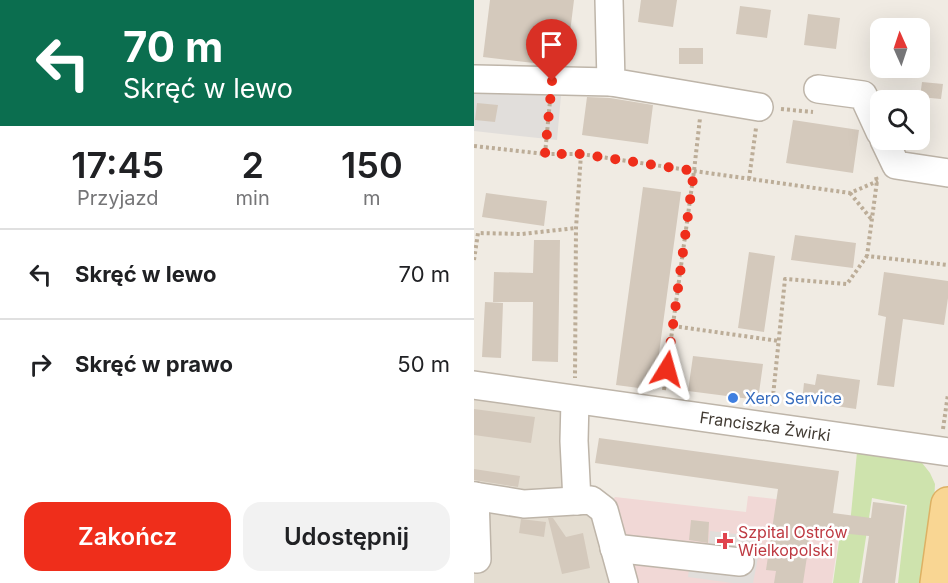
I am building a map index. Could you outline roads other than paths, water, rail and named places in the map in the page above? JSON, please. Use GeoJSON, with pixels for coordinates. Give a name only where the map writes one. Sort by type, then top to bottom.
{"type":"FeatureCollection","features":[{"type":"Feature","properties":{"kind":"main road"},"geometry":{"type":"LineString","coordinates":[[937,583],[948,504]]}},
{"type":"Feature","properties":{"kind":"street"},"geometry":{"type":"LineString","coordinates":[[609,0],[611,82]]}},
{"type":"Feature","properties":{"kind":"street"},"geometry":{"type":"LineString","coordinates":[[475,79],[611,82],[759,106]]}},
{"type":"Feature","properties":{"kind":"street"},"geometry":{"type":"LineString","coordinates":[[818,101],[863,95],[870,110]]}},
{"type":"Feature","properties":{"kind":"street"},"geometry":{"type":"LineString","coordinates":[[889,150],[897,165],[948,172]]}},
{"type":"Feature","properties":{"kind":"street","name":"Franciszka Żwirki"},"geometry":{"type":"LineString","coordinates":[[474,385],[948,452]]}},
{"type":"Feature","properties":{"kind":"street"},"geometry":{"type":"LineString","coordinates":[[575,400],[574,441],[577,501]]}},
{"type":"Feature","properties":{"kind":"street"},"geometry":{"type":"LineString","coordinates":[[477,558],[475,496],[524,504],[591,500],[604,510],[624,583]]}},
{"type":"Feature","properties":{"kind":"street"},"geometry":{"type":"LineString","coordinates":[[614,548],[740,562]]}},
{"type":"Feature","properties":{"kind":"place","name":"Xero Service"},"geometry":{"type":"Point","coordinates":[733,398]}},
{"type":"Feature","properties":{"kind":"place","name":"Szpital Ostrów Wielkopolski"},"geometry":{"type":"Point","coordinates":[725,541]}}]}
